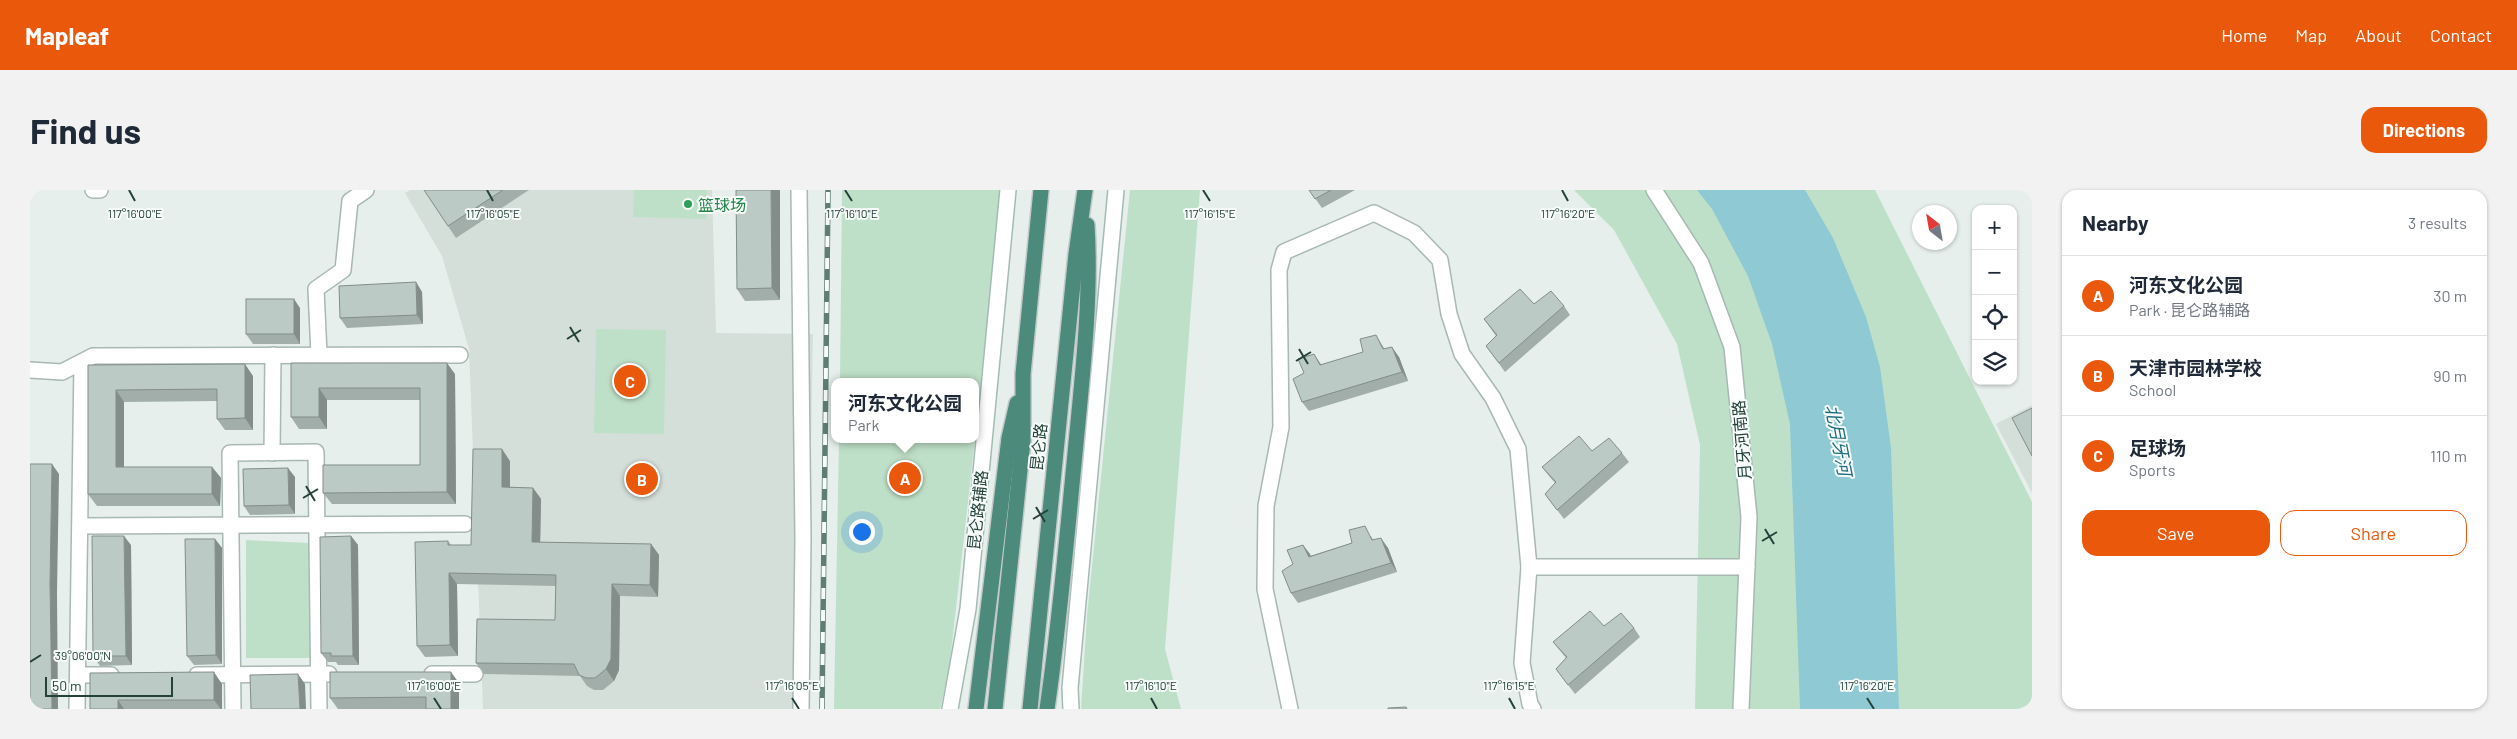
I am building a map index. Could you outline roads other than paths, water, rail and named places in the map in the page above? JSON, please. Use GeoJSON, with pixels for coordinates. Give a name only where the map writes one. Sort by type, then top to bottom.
{"type":"FeatureCollection","features":[{"type":"Feature","properties":{"kind":"highway","name":"昆仑路"},"geometry":{"type":"LineString","coordinates":[[995,709],[1023,441],[1023,374],[1041,190]]}},
{"type":"Feature","properties":{"kind":"highway","name":"昆仑路"},"geometry":{"type":"LineString","coordinates":[[1030,709],[1076,254],[1085,194]]}},
{"type":"Feature","properties":{"kind":"highway"},"geometry":{"type":"LineString","coordinates":[[1047,709],[1054,661],[1080,395],[1088,254],[1085,194]]}},
{"type":"Feature","properties":{"kind":"highway"},"geometry":{"type":"LineString","coordinates":[[976,709],[1009,438],[1023,374]]}},
{"type":"Feature","properties":{"kind":"highway"},"geometry":{"type":"LineString","coordinates":[[1052,709],[1054,661]]}},
{"type":"Feature","properties":{"kind":"street"},"geometry":{"type":"LineString","coordinates":[[93,190],[100,190]]}},
{"type":"Feature","properties":{"kind":"street"},"geometry":{"type":"LineString","coordinates":[[319,355],[316,289],[343,270],[350,200],[366,190]]}},
{"type":"Feature","properties":{"kind":"street"},"geometry":{"type":"LineString","coordinates":[[799,190],[803,538],[801,709]]}},
{"type":"Feature","properties":{"kind":"street","name":"昆仑路辅路"},"geometry":{"type":"LineString","coordinates":[[950,709],[968,609],[1008,190]]}},
{"type":"Feature","properties":{"kind":"street"},"geometry":{"type":"LineString","coordinates":[[1071,709],[1070,688],[1116,190]]}},
{"type":"Feature","properties":{"kind":"street","name":"月牙河南路"},"geometry":{"type":"LineString","coordinates":[[1654,190],[1701,263],[1732,347],[1749,517],[1741,709]]}},
{"type":"Feature","properties":{"kind":"street"},"geometry":{"type":"LineString","coordinates":[[1290,709],[1265,589],[1266,506],[1281,427],[1279,270],[1284,252],[1374,213],[1414,232],[1440,260],[1449,314],[1462,354],[1493,398],[1518,449],[1529,567],[1522,663],[1533,709]]}},
{"type":"Feature","properties":{"kind":"street"},"geometry":{"type":"LineString","coordinates":[[272,453],[273,355]]}},
{"type":"Feature","properties":{"kind":"street"},"geometry":{"type":"LineString","coordinates":[[30,370],[62,372],[93,356],[460,355]]}},
{"type":"Feature","properties":{"kind":"street"},"geometry":{"type":"LineString","coordinates":[[77,709],[82,362]]}},
{"type":"Feature","properties":{"kind":"street"},"geometry":{"type":"LineString","coordinates":[[233,709],[230,453],[316,452],[319,709]]}},
{"type":"Feature","properties":{"kind":"street"},"geometry":{"type":"LineString","coordinates":[[80,526],[464,524]]}},
{"type":"Feature","properties":{"kind":"street"},"geometry":{"type":"LineString","coordinates":[[1529,567],[1747,568]]}},
{"type":"Feature","properties":{"kind":"street"},"geometry":{"type":"LineString","coordinates":[[184,675],[348,674]]}},
{"type":"Feature","properties":{"kind":"street"},"geometry":{"type":"LineString","coordinates":[[416,674],[474,674]]}},
{"type":"Feature","properties":{"kind":"street"},"geometry":{"type":"LineString","coordinates":[[78,675],[126,675]]}},
{"type":"Feature","properties":{"kind":"water","name":"北月牙河"},"geometry":{"type":"Polygon","coordinates":[[[1697,190],[1805,190],[1833,238],[1866,317],[1880,367],[1891,448],[1899,709],[1800,709],[1790,424],[1772,344],[1748,276],[1712,209],[1697,190]]]}},
{"type":"Feature","properties":{"kind":"railway"},"geometry":{"type":"LineString","coordinates":[[822,709],[828,190]]}},
{"type":"Feature","properties":{"kind":"place","name":"篮球场"},"geometry":{"type":"Point","coordinates":[688,204]}},
{"type":"Feature","properties":{"kind":"place","name":"足球场"},"geometry":{"type":"Point","coordinates":[630,381]}},
{"type":"Feature","properties":{"kind":"place","name":"河东文化公园"},"geometry":{"type":"Point","coordinates":[905,478]}},
{"type":"Feature","properties":{"kind":"place","name":"天津市园林学校"},"geometry":{"type":"Point","coordinates":[642,479]}}]}
